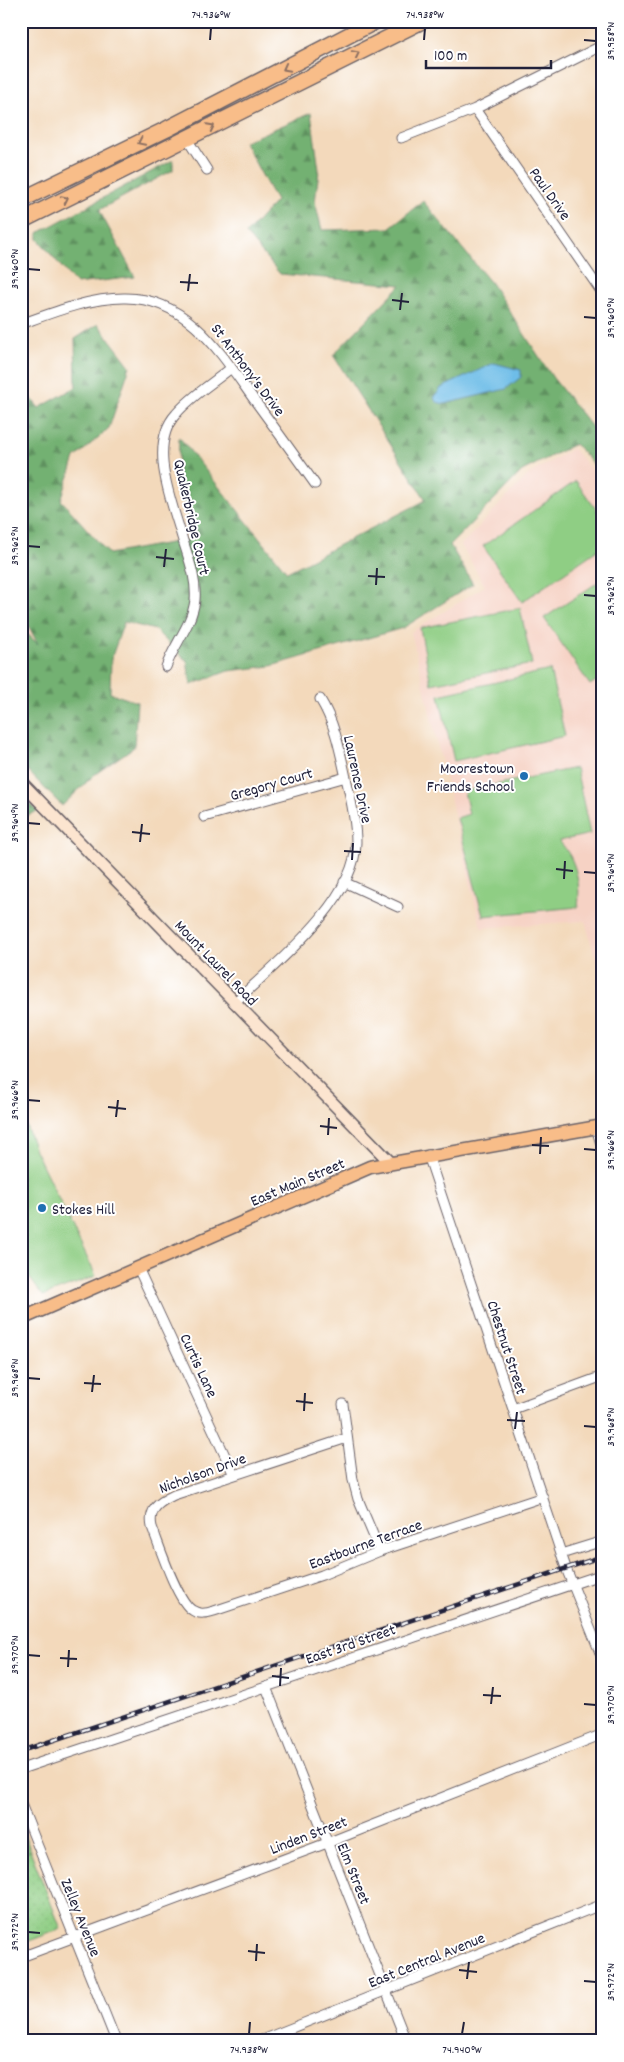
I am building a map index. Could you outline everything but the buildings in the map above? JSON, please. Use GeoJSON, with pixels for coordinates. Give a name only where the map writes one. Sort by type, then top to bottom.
{"type":"FeatureCollection","features":[{"type":"Feature","properties":{"kind":"highway"},"geometry":{"type":"LineString","coordinates":[[21,200],[167,129],[376,21]]}},
{"type":"Feature","properties":{"kind":"highway"},"geometry":{"type":"LineString","coordinates":[[21,221],[422,21]]}},
{"type":"Feature","properties":{"kind":"main road","name":"Mount Laurel Road"},"geometry":{"type":"LineString","coordinates":[[21,782],[390,1162]]}},
{"type":"Feature","properties":{"kind":"main road","name":"East Main Street"},"geometry":{"type":"LineString","coordinates":[[21,1319],[355,1173],[390,1162],[599,1127]]}},
{"type":"Feature","properties":{"kind":"street"},"geometry":{"type":"LineString","coordinates":[[401,138],[474,109],[603,46]]}},
{"type":"Feature","properties":{"kind":"street","name":"Paul Drive"},"geometry":{"type":"LineString","coordinates":[[474,109],[603,294]]}},
{"type":"Feature","properties":{"kind":"street"},"geometry":{"type":"LineString","coordinates":[[187,139],[207,170]]}},
{"type":"Feature","properties":{"kind":"street","name":"St Anthony's Drive"},"geometry":{"type":"LineString","coordinates":[[21,324],[91,302],[119,298],[139,299],[165,307],[190,321],[211,340],[315,484]]}},
{"type":"Feature","properties":{"kind":"street","name":"Quakerbridge Court"},"geometry":{"type":"LineString","coordinates":[[166,667],[189,621],[195,600],[190,558],[168,486],[163,460],[163,438],[175,414],[232,368]]}},
{"type":"Feature","properties":{"kind":"street","name":"Laurence Drive"},"geometry":{"type":"LineString","coordinates":[[234,1003],[321,918],[344,882],[356,844],[352,804],[346,777],[331,720],[320,699]]}},
{"type":"Feature","properties":{"kind":"street","name":"Gregory Court"},"geometry":{"type":"LineString","coordinates":[[204,817],[346,777]]}},
{"type":"Feature","properties":{"kind":"street"},"geometry":{"type":"LineString","coordinates":[[344,882],[398,907]]}},
{"type":"Feature","properties":{"kind":"street"},"geometry":{"type":"LineString","coordinates":[[599,1127],[603,1151]]}},
{"type":"Feature","properties":{"kind":"street","name":"Chestnut Street"},"geometry":{"type":"LineString","coordinates":[[428,1155],[561,1554],[603,1660]]}},
{"type":"Feature","properties":{"kind":"street","name":"Curtis Lane"},"geometry":{"type":"LineString","coordinates":[[138,1268],[234,1475]]}},
{"type":"Feature","properties":{"kind":"street"},"geometry":{"type":"LineString","coordinates":[[513,1409],[603,1376]]}},
{"type":"Feature","properties":{"kind":"street"},"geometry":{"type":"LineString","coordinates":[[343,1404],[358,1499],[380,1552]]}},
{"type":"Feature","properties":{"kind":"street","name":"Nicholson Drive"},"geometry":{"type":"LineString","coordinates":[[197,1613],[187,1606],[180,1595],[152,1526],[151,1515],[156,1506],[167,1498],[347,1438]]}},
{"type":"Feature","properties":{"kind":"street","name":"Eastbourne Terrace"},"geometry":{"type":"LineString","coordinates":[[197,1613],[224,1608],[322,1575],[380,1552],[543,1497]]}},
{"type":"Feature","properties":{"kind":"street"},"geometry":{"type":"LineString","coordinates":[[561,1554],[603,1541]]}},
{"type":"Feature","properties":{"kind":"street","name":"East 3rd Street"},"geometry":{"type":"LineString","coordinates":[[21,1769],[603,1574]]}},
{"type":"Feature","properties":{"kind":"street","name":"Elm Street"},"geometry":{"type":"LineString","coordinates":[[266,1687],[406,2041]]}},
{"type":"Feature","properties":{"kind":"street","name":"Linden Street"},"geometry":{"type":"LineString","coordinates":[[21,1957],[327,1843],[603,1734]]}},
{"type":"Feature","properties":{"kind":"street","name":"Zelley Avenue"},"geometry":{"type":"LineString","coordinates":[[21,1804],[116,2041]]}},
{"type":"Feature","properties":{"kind":"street","name":"East Central Avenue"},"geometry":{"type":"LineString","coordinates":[[259,2041],[603,1904]]}},
{"type":"Feature","properties":{"kind":"shaded area","name":"Moorestown Friends School"},"geometry":{"type":"Polygon","coordinates":[[[573,448],[603,484],[603,986],[585,921],[481,928],[411,632],[485,586],[461,545],[528,475],[573,448]]]}},
{"type":"Feature","properties":{"kind":"green space"},"geometry":{"type":"Polygon","coordinates":[[[311,113],[319,170],[315,202],[322,230],[389,228],[423,201],[491,283],[553,378],[603,441],[603,475],[575,444],[522,471],[450,545],[473,584],[403,628],[271,666],[228,671],[191,685],[187,661],[155,630],[124,622],[111,659],[110,693],[137,702],[134,747],[94,775],[62,806],[21,764],[21,628],[38,644],[21,612],[21,392],[24,389],[39,408],[76,387],[75,339],[98,324],[130,366],[109,428],[75,458],[61,500],[109,554],[192,539],[178,473],[179,437],[287,572],[426,500],[333,355],[401,285],[280,274],[246,234],[276,201],[244,142],[311,113]]]}},
{"type":"Feature","properties":{"kind":"green space"},"geometry":{"type":"Polygon","coordinates":[[[173,160],[173,170],[99,210],[135,277],[76,284],[38,239],[38,233],[173,160]]]}},
{"type":"Feature","properties":{"kind":"green space"},"geometry":{"type":"Polygon","coordinates":[[[576,481],[603,519],[603,546],[522,602],[483,546],[576,481]]]}},
{"type":"Feature","properties":{"kind":"green space"},"geometry":{"type":"Polygon","coordinates":[[[603,579],[603,676],[590,685],[544,618],[603,579]]]}},
{"type":"Feature","properties":{"kind":"green space"},"geometry":{"type":"Polygon","coordinates":[[[520,608],[532,664],[431,684],[420,628],[520,608]]]}},
{"type":"Feature","properties":{"kind":"green space"},"geometry":{"type":"Polygon","coordinates":[[[550,670],[565,736],[454,761],[439,695],[550,670]]]}},
{"type":"Feature","properties":{"kind":"green space"},"geometry":{"type":"Polygon","coordinates":[[[576,768],[590,834],[559,841],[570,855],[576,872],[579,889],[578,907],[483,916],[457,818],[469,814],[464,791],[576,768]]]}},
{"type":"Feature","properties":{"kind":"green space"},"geometry":{"type":"Polygon","coordinates":[[[21,794],[38,811],[21,818],[21,794]]]}},
{"type":"Feature","properties":{"kind":"green space","name":"Stokes Hill"},"geometry":{"type":"Polygon","coordinates":[[[21,1112],[35,1150],[96,1276],[43,1296],[21,1266],[21,1112]]]}},
{"type":"Feature","properties":{"kind":"green space"},"geometry":{"type":"Polygon","coordinates":[[[21,1827],[61,1929],[21,1944],[21,1827]]]}},
{"type":"Feature","properties":{"kind":"green space"},"geometry":{"type":"Polygon","coordinates":[[[21,1827],[31,1851],[21,1853],[21,1827]]]}},
{"type":"Feature","properties":{"kind":"water"},"geometry":{"type":"Polygon","coordinates":[[[494,363],[521,370],[521,377],[506,389],[444,404],[437,402],[434,398],[441,388],[494,363]]]}},
{"type":"Feature","properties":{"kind":"railway"},"geometry":{"type":"LineString","coordinates":[[21,1751],[603,1556]]}},
{"type":"Feature","properties":{"kind":"place","name":"Moorestown Friends School"},"geometry":{"type":"Point","coordinates":[524,776]}},
{"type":"Feature","properties":{"kind":"place","name":"Stokes Hill"},"geometry":{"type":"Point","coordinates":[42,1208]}}]}
